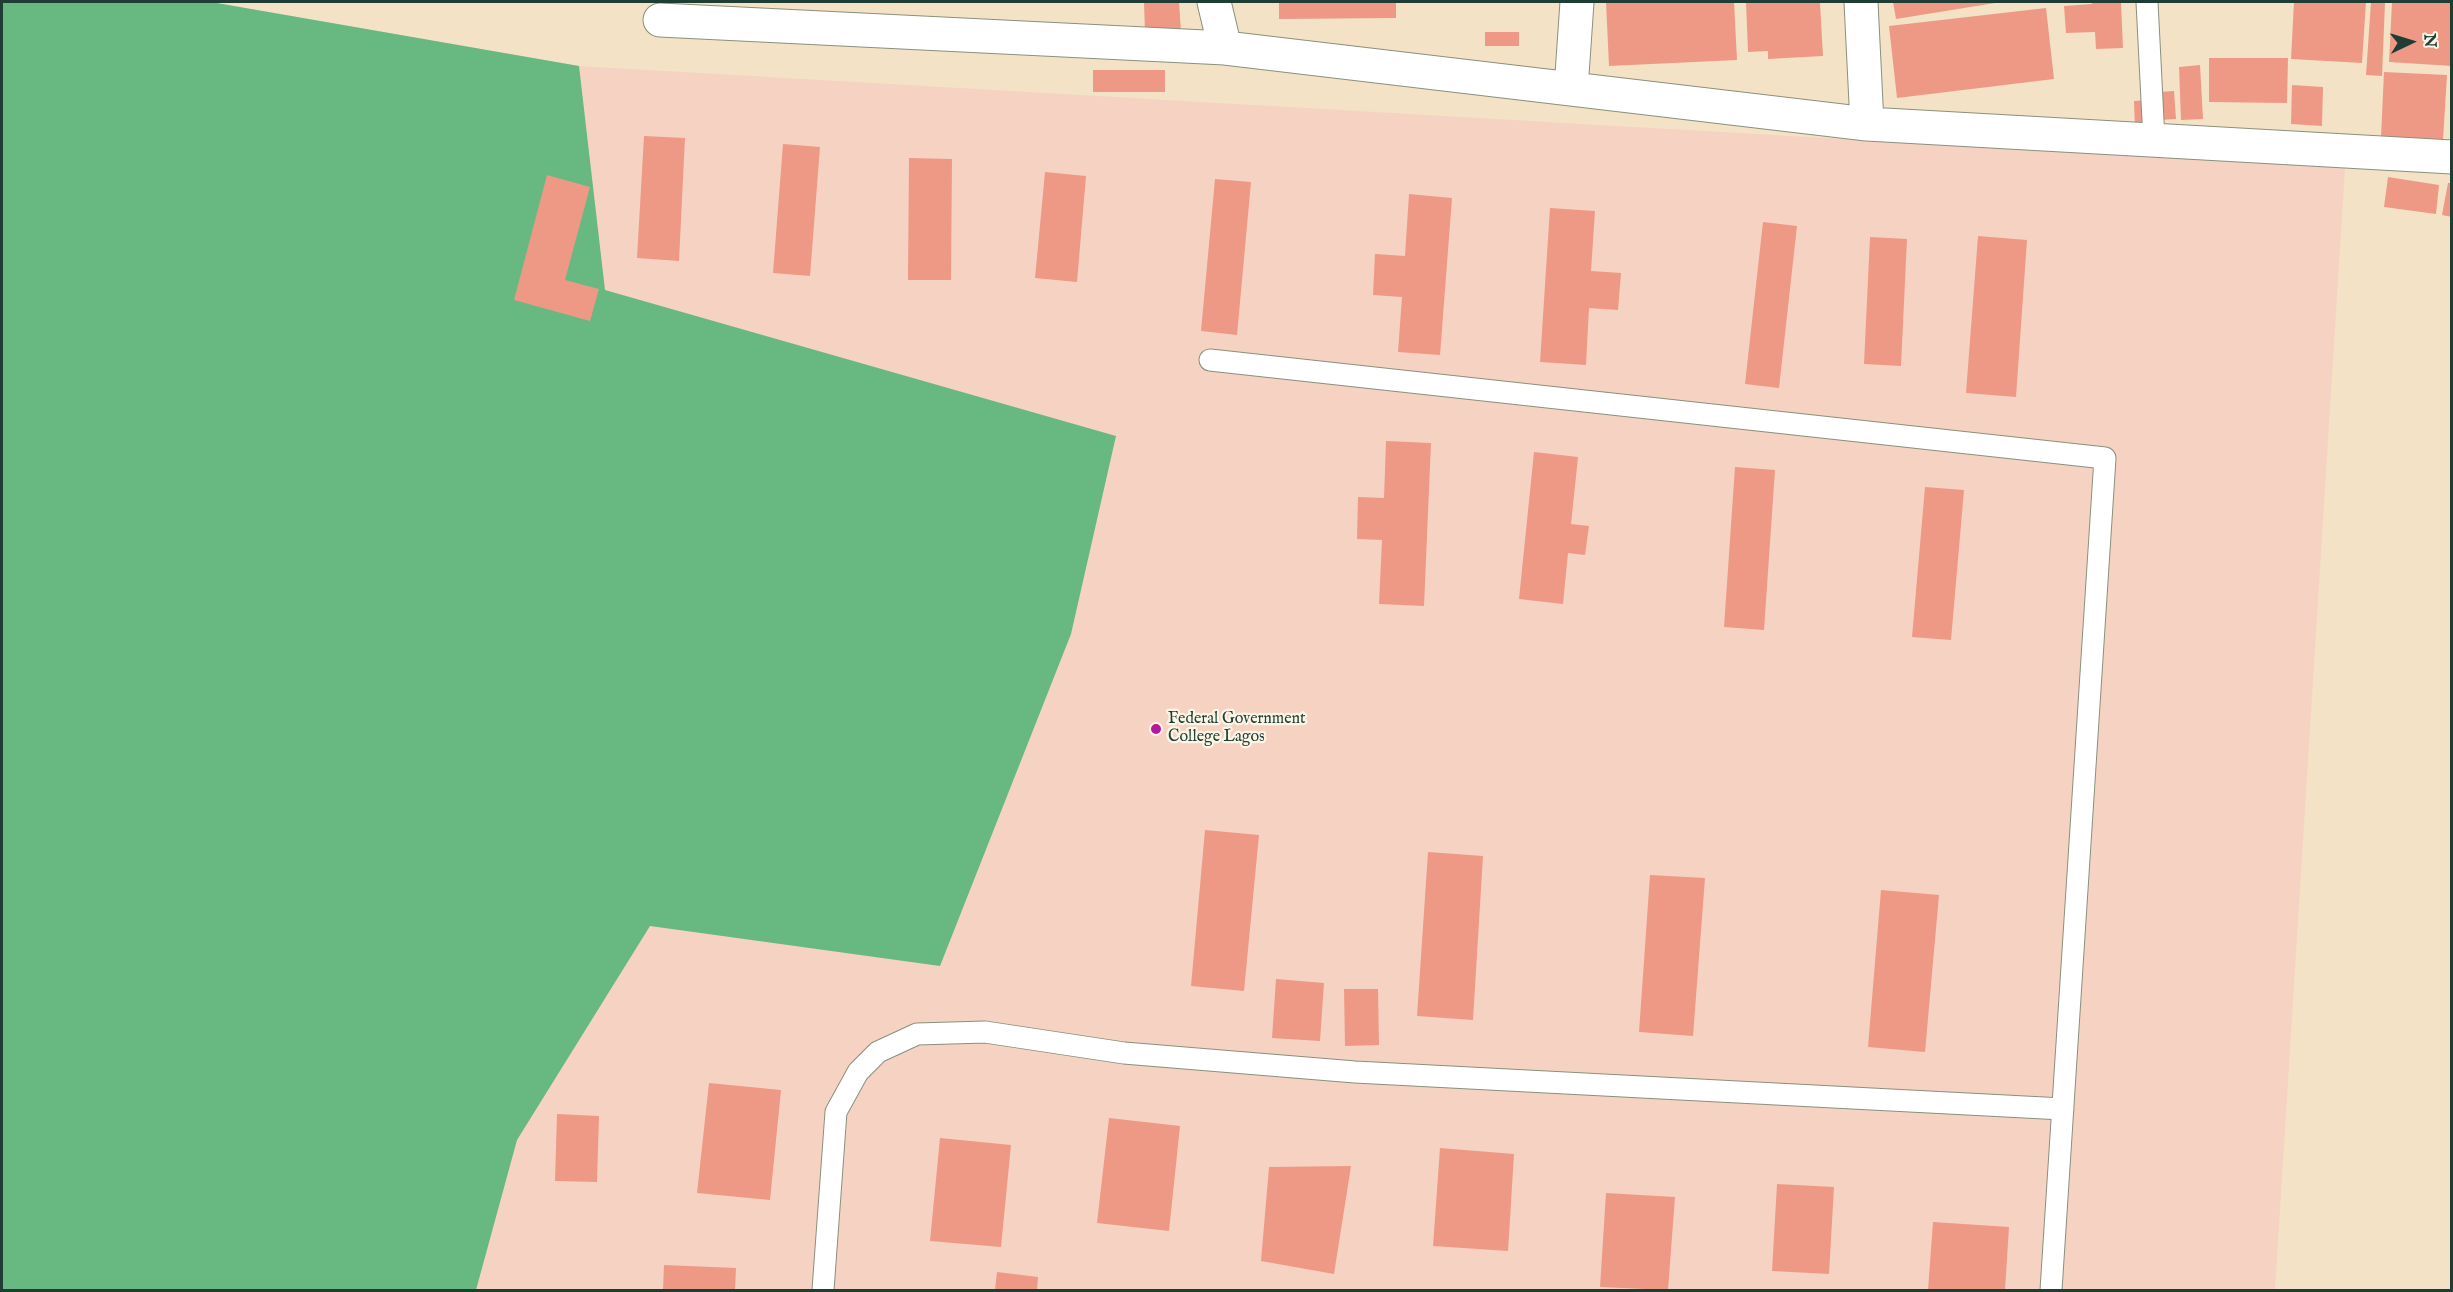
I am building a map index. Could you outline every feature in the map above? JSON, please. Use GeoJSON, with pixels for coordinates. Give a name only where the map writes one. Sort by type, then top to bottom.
{"type":"FeatureCollection","features":[{"type":"Feature","properties":{"kind":"street"},"geometry":{"type":"LineString","coordinates":[[1214,2],[1225,48]]}},
{"type":"Feature","properties":{"kind":"street"},"geometry":{"type":"LineString","coordinates":[[1571,89],[1577,2]]}},
{"type":"Feature","properties":{"kind":"street"},"geometry":{"type":"LineString","coordinates":[[1861,2],[1867,124]]}},
{"type":"Feature","properties":{"kind":"street"},"geometry":{"type":"LineString","coordinates":[[660,20],[1225,48],[1867,124],[2451,157]]}},
{"type":"Feature","properties":{"kind":"lane"},"geometry":{"type":"LineString","coordinates":[[2147,2],[2154,141]]}},
{"type":"Feature","properties":{"kind":"lane"},"geometry":{"type":"LineString","coordinates":[[1210,360],[2105,458],[2051,1290]]}},
{"type":"Feature","properties":{"kind":"lane"},"geometry":{"type":"LineString","coordinates":[[823,1290],[836,1112],[858,1072],[879,1052],[917,1034],[985,1032],[1124,1053],[1355,1072],[2063,1109]]}},
{"type":"Feature","properties":{"kind":"shaded area","name":"Federal Government College Lagos"},"geometry":{"type":"Polygon","coordinates":[[[2,2],[211,2],[579,66],[2345,168],[2275,1290],[2,1290],[2,2]]]}},
{"type":"Feature","properties":{"kind":"green space"},"geometry":{"type":"Polygon","coordinates":[[[2,2],[211,2],[579,66],[605,290],[1116,436],[1071,634],[940,966],[650,926],[517,1140],[476,1290],[2,1290],[2,2]]]}},
{"type":"Feature","properties":{"kind":"building"},"geometry":{"type":"Polygon","coordinates":[[[1144,2],[1179,2],[1181,32],[1145,33],[1144,2]]]}},
{"type":"Feature","properties":{"kind":"building"},"geometry":{"type":"Polygon","coordinates":[[[1279,2],[1396,2],[1396,18],[1279,19],[1279,2]]]}},
{"type":"Feature","properties":{"kind":"building"},"geometry":{"type":"Polygon","coordinates":[[[1606,2],[1734,2],[1737,60],[1609,66],[1606,2]]]}},
{"type":"Feature","properties":{"kind":"building"},"geometry":{"type":"Polygon","coordinates":[[[1746,2],[1820,3],[1823,56],[1768,59],[1768,51],[1748,52],[1746,2]]]}},
{"type":"Feature","properties":{"kind":"building"},"geometry":{"type":"Polygon","coordinates":[[[1893,2],[1994,2],[1995,3],[1896,19],[1893,2]]]}},
{"type":"Feature","properties":{"kind":"building"},"geometry":{"type":"Polygon","coordinates":[[[2092,2],[2121,2],[2123,48],[2096,49],[2095,32],[2066,33],[2064,6],[2092,4],[2092,2]]]}},
{"type":"Feature","properties":{"kind":"building"},"geometry":{"type":"Polygon","coordinates":[[[2294,2],[2366,2],[2362,63],[2291,59],[2294,2]]]}},
{"type":"Feature","properties":{"kind":"building"},"geometry":{"type":"Polygon","coordinates":[[[2371,2],[2385,3],[2382,76],[2366,75],[2371,2]]]}},
{"type":"Feature","properties":{"kind":"building"},"geometry":{"type":"Polygon","coordinates":[[[2392,2],[2452,2],[2452,66],[2389,62],[2392,2]]]}},
{"type":"Feature","properties":{"kind":"building"},"geometry":{"type":"Polygon","coordinates":[[[2046,8],[2054,79],[1897,98],[1889,26],[2046,8]]]}},
{"type":"Feature","properties":{"kind":"building"},"geometry":{"type":"Polygon","coordinates":[[[1485,32],[1519,32],[1519,46],[1485,46],[1485,32]]]}},
{"type":"Feature","properties":{"kind":"building"},"geometry":{"type":"Polygon","coordinates":[[[2209,58],[2288,58],[2287,103],[2209,102],[2209,58]]]}},
{"type":"Feature","properties":{"kind":"building"},"geometry":{"type":"Polygon","coordinates":[[[2200,65],[2203,119],[2181,120],[2179,67],[2200,65]]]}},
{"type":"Feature","properties":{"kind":"building"},"geometry":{"type":"Polygon","coordinates":[[[1093,70],[1165,70],[1165,92],[1093,92],[1093,70]]]}},
{"type":"Feature","properties":{"kind":"building"},"geometry":{"type":"Polygon","coordinates":[[[2384,72],[2447,75],[2443,140],[2381,137],[2384,72]]]}},
{"type":"Feature","properties":{"kind":"building"},"geometry":{"type":"Polygon","coordinates":[[[2292,85],[2323,87],[2322,126],[2291,124],[2292,85]]]}},
{"type":"Feature","properties":{"kind":"building"},"geometry":{"type":"Polygon","coordinates":[[[2174,91],[2176,119],[2160,120],[2159,92],[2174,91]]]}},
{"type":"Feature","properties":{"kind":"building"},"geometry":{"type":"Polygon","coordinates":[[[2148,100],[2150,129],[2135,130],[2134,101],[2148,100]]]}},
{"type":"Feature","properties":{"kind":"building"},"geometry":{"type":"Polygon","coordinates":[[[644,136],[685,138],[679,261],[637,258],[644,136]]]}},
{"type":"Feature","properties":{"kind":"building"},"geometry":{"type":"Polygon","coordinates":[[[783,144],[820,147],[810,276],[773,273],[783,144]]]}},
{"type":"Feature","properties":{"kind":"building"},"geometry":{"type":"Polygon","coordinates":[[[909,158],[952,159],[951,280],[908,280],[909,158]]]}},
{"type":"Feature","properties":{"kind":"building"},"geometry":{"type":"Polygon","coordinates":[[[1045,172],[1086,176],[1077,282],[1035,278],[1045,172]]]}},
{"type":"Feature","properties":{"kind":"building"},"geometry":{"type":"Polygon","coordinates":[[[547,175],[590,187],[565,280],[599,289],[590,321],[514,300],[547,175]]]}},
{"type":"Feature","properties":{"kind":"building"},"geometry":{"type":"Polygon","coordinates":[[[2388,177],[2439,185],[2436,214],[2384,207],[2388,177]]]}},
{"type":"Feature","properties":{"kind":"building"},"geometry":{"type":"Polygon","coordinates":[[[1215,179],[1251,182],[1237,335],[1201,331],[1215,179]]]}},
{"type":"Feature","properties":{"kind":"building"},"geometry":{"type":"Polygon","coordinates":[[[2448,183],[2452,183],[2452,217],[2442,215],[2448,183]]]}},
{"type":"Feature","properties":{"kind":"building"},"geometry":{"type":"Polygon","coordinates":[[[1409,194],[1452,198],[1440,355],[1398,352],[1402,297],[1373,295],[1375,254],[1405,256],[1409,194]]]}},
{"type":"Feature","properties":{"kind":"building"},"geometry":{"type":"Polygon","coordinates":[[[1550,208],[1595,211],[1591,271],[1621,273],[1618,310],[1589,308],[1586,365],[1540,362],[1550,208]]]}},
{"type":"Feature","properties":{"kind":"building"},"geometry":{"type":"Polygon","coordinates":[[[1763,222],[1797,226],[1779,388],[1745,384],[1763,222]]]}},
{"type":"Feature","properties":{"kind":"building"},"geometry":{"type":"Polygon","coordinates":[[[1978,236],[2027,240],[2016,397],[1966,393],[1978,236]]]}},
{"type":"Feature","properties":{"kind":"building"},"geometry":{"type":"Polygon","coordinates":[[[1870,237],[1907,239],[1901,366],[1864,364],[1870,237]]]}},
{"type":"Feature","properties":{"kind":"building"},"geometry":{"type":"Polygon","coordinates":[[[1386,441],[1431,443],[1424,606],[1379,604],[1382,540],[1357,539],[1358,497],[1384,498],[1386,441]]]}},
{"type":"Feature","properties":{"kind":"building"},"geometry":{"type":"Polygon","coordinates":[[[1534,452],[1578,457],[1571,524],[1589,526],[1585,555],[1568,553],[1563,604],[1519,599],[1534,452]]]}},
{"type":"Feature","properties":{"kind":"building"},"geometry":{"type":"Polygon","coordinates":[[[1735,467],[1775,470],[1764,630],[1724,627],[1735,467]]]}},
{"type":"Feature","properties":{"kind":"building"},"geometry":{"type":"Polygon","coordinates":[[[1925,487],[1964,490],[1951,640],[1912,637],[1925,487]]]}},
{"type":"Feature","properties":{"kind":"building"},"geometry":{"type":"Polygon","coordinates":[[[1205,830],[1259,835],[1244,991],[1191,986],[1205,830]]]}},
{"type":"Feature","properties":{"kind":"building"},"geometry":{"type":"Polygon","coordinates":[[[1428,852],[1483,856],[1473,1020],[1417,1016],[1428,852]]]}},
{"type":"Feature","properties":{"kind":"building"},"geometry":{"type":"Polygon","coordinates":[[[1650,875],[1705,878],[1693,1036],[1639,1032],[1650,875]]]}},
{"type":"Feature","properties":{"kind":"building"},"geometry":{"type":"Polygon","coordinates":[[[1881,890],[1939,895],[1925,1052],[1868,1047],[1881,890]]]}},
{"type":"Feature","properties":{"kind":"building"},"geometry":{"type":"Polygon","coordinates":[[[1276,979],[1324,983],[1320,1041],[1272,1038],[1276,979]]]}},
{"type":"Feature","properties":{"kind":"building"},"geometry":{"type":"Polygon","coordinates":[[[1344,989],[1378,989],[1379,1045],[1345,1046],[1344,989]]]}},
{"type":"Feature","properties":{"kind":"building"},"geometry":{"type":"Polygon","coordinates":[[[709,1083],[781,1090],[770,1200],[697,1193],[709,1083]]]}},
{"type":"Feature","properties":{"kind":"building"},"geometry":{"type":"Polygon","coordinates":[[[557,1114],[599,1116],[597,1182],[555,1181],[557,1114]]]}},
{"type":"Feature","properties":{"kind":"building"},"geometry":{"type":"Polygon","coordinates":[[[1109,1118],[1180,1126],[1169,1231],[1097,1223],[1109,1118]]]}},
{"type":"Feature","properties":{"kind":"building"},"geometry":{"type":"Polygon","coordinates":[[[940,1138],[1011,1145],[1001,1247],[930,1241],[940,1138]]]}},
{"type":"Feature","properties":{"kind":"building"},"geometry":{"type":"Polygon","coordinates":[[[1440,1148],[1514,1154],[1508,1251],[1433,1246],[1440,1148]]]}},
{"type":"Feature","properties":{"kind":"building"},"geometry":{"type":"Polygon","coordinates":[[[1351,1166],[1334,1274],[1261,1261],[1269,1167],[1351,1166]]]}},
{"type":"Feature","properties":{"kind":"building"},"geometry":{"type":"Polygon","coordinates":[[[1777,1184],[1834,1187],[1829,1274],[1772,1271],[1777,1184]]]}},
{"type":"Feature","properties":{"kind":"building"},"geometry":{"type":"Polygon","coordinates":[[[1606,1193],[1675,1197],[1668,1290],[1600,1287],[1606,1193]]]}},
{"type":"Feature","properties":{"kind":"building"},"geometry":{"type":"Polygon","coordinates":[[[1933,1222],[2009,1227],[2005,1290],[1928,1290],[1933,1222]]]}},
{"type":"Feature","properties":{"kind":"building"},"geometry":{"type":"Polygon","coordinates":[[[664,1265],[736,1268],[735,1290],[663,1290],[664,1265]]]}},
{"type":"Feature","properties":{"kind":"building"},"geometry":{"type":"Polygon","coordinates":[[[997,1272],[1038,1277],[1037,1290],[995,1290],[997,1272]]]}},
{"type":"Feature","properties":{"kind":"place","name":"Federal Government College Lagos"},"geometry":{"type":"Point","coordinates":[1156,729]}}]}
